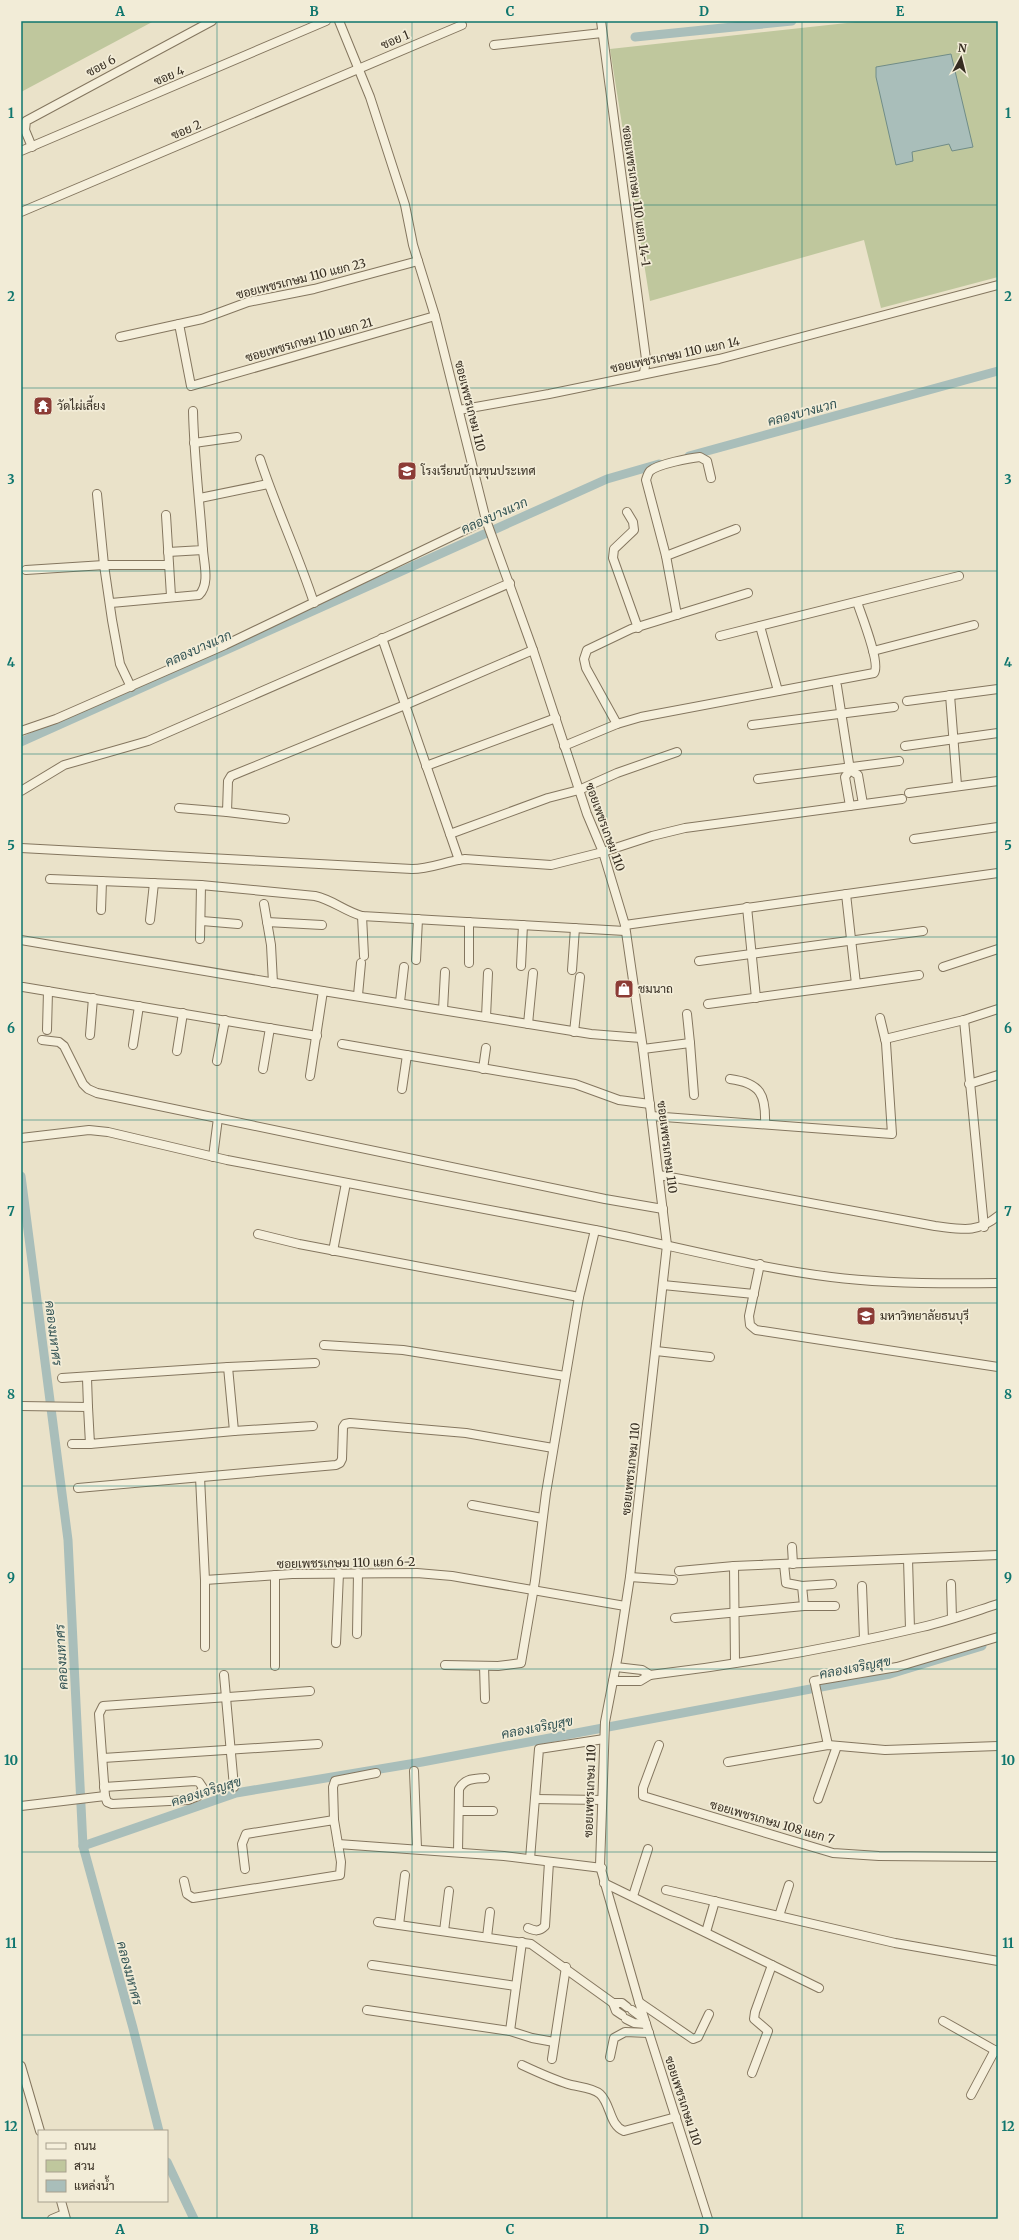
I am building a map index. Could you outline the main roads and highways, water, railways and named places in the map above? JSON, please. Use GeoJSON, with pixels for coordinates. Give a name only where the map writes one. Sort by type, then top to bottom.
{"type":"FeatureCollection","features":[{"type":"Feature","properties":{"kind":"water"},"geometry":{"type":"Polygon","coordinates":[[[951,54],[973,147],[952,151],[949,144],[912,152],[913,161],[896,165],[876,77],[876,67],[951,54]]]}},
{"type":"Feature","properties":{"kind":"waterway"},"geometry":{"type":"LineString","coordinates":[[635,37],[792,21]]}},
{"type":"Feature","properties":{"kind":"waterway","name":"คลองบางแวก"},"geometry":{"type":"LineString","coordinates":[[689,456],[998,371]]}},
{"type":"Feature","properties":{"kind":"waterway","name":"คลองบางแวก"},"geometry":{"type":"LineString","coordinates":[[21,742],[607,479],[659,464]]}},
{"type":"Feature","properties":{"kind":"waterway","name":"คลองมหาศร"},"geometry":{"type":"LineString","coordinates":[[21,1176],[68,1540],[83,1846],[133,2028],[159,2130]]}},
{"type":"Feature","properties":{"kind":"waterway","name":"คลองเจริญสุข"},"geometry":{"type":"LineString","coordinates":[[83,1846],[236,1793],[422,1762],[890,1674],[982,1646]]}},
{"type":"Feature","properties":{"kind":"waterway","name":"คลองมหาศร"},"geometry":{"type":"LineString","coordinates":[[168,2164],[194,2219]]}},
{"type":"Feature","properties":{"kind":"place","name":"วัดไผ่เลี้ยง"},"geometry":{"type":"Point","coordinates":[43,406]}},
{"type":"Feature","properties":{"kind":"place","name":"โรงเรียนบ้านขุนประเทศ"},"geometry":{"type":"Point","coordinates":[407,471]}},
{"type":"Feature","properties":{"kind":"place","name":"ชมนาถ"},"geometry":{"type":"Point","coordinates":[624,989]}},
{"type":"Feature","properties":{"kind":"place","name":"มหาวิทยาลัยธนบุรี"},"geometry":{"type":"Point","coordinates":[866,1316]}}]}
